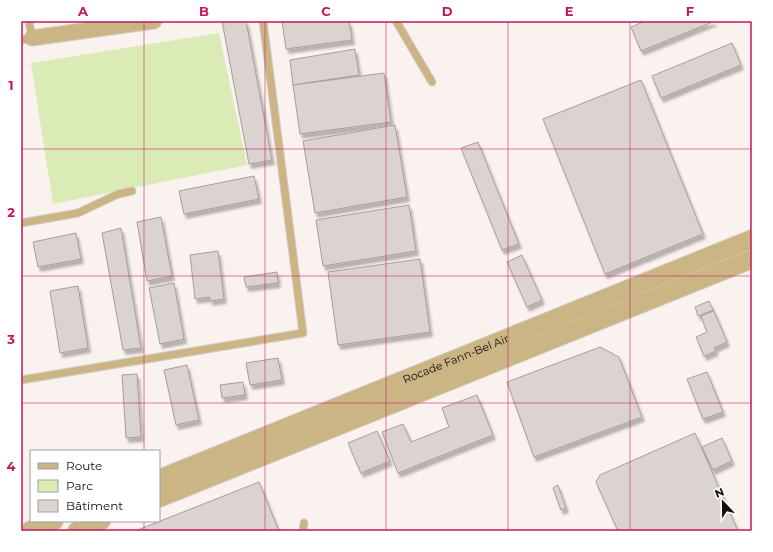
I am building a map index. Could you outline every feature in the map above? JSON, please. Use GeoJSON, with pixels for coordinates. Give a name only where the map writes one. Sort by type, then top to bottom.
{"type":"FeatureCollection","features":[{"type":"Feature","properties":{"kind":"street"},"geometry":{"type":"LineString","coordinates":[[26,39],[154,21]]}},
{"type":"Feature","properties":{"kind":"street","name":"Rocade Fann-Bel Air"},"geometry":{"type":"LineString","coordinates":[[160,479],[752,239]]}},
{"type":"Feature","properties":{"kind":"street","name":"Rocade Fann-Bel Air"},"geometry":{"type":"LineString","coordinates":[[160,498],[752,259]]}},
{"type":"Feature","properties":{"kind":"street"},"geometry":{"type":"LineString","coordinates":[[29,531],[52,522]]}},
{"type":"Feature","properties":{"kind":"street"},"geometry":{"type":"LineString","coordinates":[[77,531],[99,522]]}},
{"type":"Feature","properties":{"kind":"lane"},"geometry":{"type":"LineString","coordinates":[[26,39],[29,21]]}},
{"type":"Feature","properties":{"kind":"lane"},"geometry":{"type":"LineString","coordinates":[[21,380],[303,333],[263,21]]}},
{"type":"Feature","properties":{"kind":"lane"},"geometry":{"type":"LineString","coordinates":[[396,21],[432,82]]}},
{"type":"Feature","properties":{"kind":"lane"},"geometry":{"type":"LineString","coordinates":[[21,223],[78,213],[118,194],[132,191]]}},
{"type":"Feature","properties":{"kind":"lane"},"geometry":{"type":"LineString","coordinates":[[303,531],[304,523]]}},
{"type":"Feature","properties":{"kind":"green space"},"geometry":{"type":"Polygon","coordinates":[[[219,33],[247,165],[53,204],[31,63],[219,33]]]}},
{"type":"Feature","properties":{"kind":"building"},"geometry":{"type":"Polygon","coordinates":[[[222,21],[246,21],[272,160],[249,164],[222,21]]]}},
{"type":"Feature","properties":{"kind":"building"},"geometry":{"type":"Polygon","coordinates":[[[282,21],[349,21],[352,40],[286,49],[282,21]]]}},
{"type":"Feature","properties":{"kind":"building"},"geometry":{"type":"Polygon","coordinates":[[[645,21],[715,21],[641,51],[631,27],[645,21]]]}},
{"type":"Feature","properties":{"kind":"building"},"geometry":{"type":"Polygon","coordinates":[[[732,43],[741,65],[661,98],[652,76],[732,43]]]}},
{"type":"Feature","properties":{"kind":"building"},"geometry":{"type":"Polygon","coordinates":[[[355,49],[359,75],[293,85],[290,60],[355,49]]]}},
{"type":"Feature","properties":{"kind":"building"},"geometry":{"type":"Polygon","coordinates":[[[384,73],[391,122],[300,134],[293,85],[384,73]]]}},
{"type":"Feature","properties":{"kind":"building"},"geometry":{"type":"Polygon","coordinates":[[[641,80],[703,234],[605,274],[543,119],[641,80]]]}},
{"type":"Feature","properties":{"kind":"building"},"geometry":{"type":"Polygon","coordinates":[[[395,125],[407,197],[315,213],[303,141],[395,125]]]}},
{"type":"Feature","properties":{"kind":"building"},"geometry":{"type":"Polygon","coordinates":[[[478,142],[519,244],[502,250],[461,148],[478,142]]]}},
{"type":"Feature","properties":{"kind":"building"},"geometry":{"type":"Polygon","coordinates":[[[254,176],[259,199],[184,214],[179,191],[254,176]]]}},
{"type":"Feature","properties":{"kind":"building"},"geometry":{"type":"Polygon","coordinates":[[[409,205],[416,251],[323,266],[316,220],[409,205]]]}},
{"type":"Feature","properties":{"kind":"building"},"geometry":{"type":"Polygon","coordinates":[[[161,217],[172,276],[147,281],[137,222],[161,217]]]}},
{"type":"Feature","properties":{"kind":"building"},"geometry":{"type":"Polygon","coordinates":[[[121,228],[141,348],[123,350],[102,233],[121,228]]]}},
{"type":"Feature","properties":{"kind":"building"},"geometry":{"type":"Polygon","coordinates":[[[76,233],[81,259],[38,267],[33,242],[76,233]]]}},
{"type":"Feature","properties":{"kind":"building"},"geometry":{"type":"Polygon","coordinates":[[[218,251],[224,299],[210,301],[210,297],[195,299],[190,255],[218,251]]]}},
{"type":"Feature","properties":{"kind":"building"},"geometry":{"type":"Polygon","coordinates":[[[522,255],[542,300],[527,307],[507,262],[522,255]]]}},
{"type":"Feature","properties":{"kind":"building"},"geometry":{"type":"Polygon","coordinates":[[[420,259],[430,332],[338,345],[328,272],[420,259]]]}},
{"type":"Feature","properties":{"kind":"building"},"geometry":{"type":"Polygon","coordinates":[[[277,272],[278,283],[246,287],[244,277],[277,272]]]}},
{"type":"Feature","properties":{"kind":"building"},"geometry":{"type":"Polygon","coordinates":[[[174,283],[184,339],[160,344],[149,288],[174,283]]]}},
{"type":"Feature","properties":{"kind":"building"},"geometry":{"type":"Polygon","coordinates":[[[78,286],[88,348],[60,353],[50,291],[78,286]]]}},
{"type":"Feature","properties":{"kind":"building"},"geometry":{"type":"Polygon","coordinates":[[[709,301],[713,310],[698,316],[695,307],[709,301]]]}},
{"type":"Feature","properties":{"kind":"building"},"geometry":{"type":"Polygon","coordinates":[[[714,311],[727,342],[714,348],[716,351],[704,356],[696,337],[707,332],[701,316],[714,311]]]}},
{"type":"Feature","properties":{"kind":"building"},"geometry":{"type":"Polygon","coordinates":[[[600,347],[619,357],[642,417],[534,457],[507,382],[600,347]]]}},
{"type":"Feature","properties":{"kind":"building"},"geometry":{"type":"Polygon","coordinates":[[[278,358],[282,380],[250,385],[246,363],[278,358]]]}},
{"type":"Feature","properties":{"kind":"building"},"geometry":{"type":"Polygon","coordinates":[[[187,365],[199,420],[176,425],[164,370],[187,365]]]}},
{"type":"Feature","properties":{"kind":"building"},"geometry":{"type":"Polygon","coordinates":[[[707,372],[723,412],[703,419],[687,379],[707,372]]]}},
{"type":"Feature","properties":{"kind":"building"},"geometry":{"type":"Polygon","coordinates":[[[137,374],[141,437],[126,438],[122,375],[137,374]]]}},
{"type":"Feature","properties":{"kind":"building"},"geometry":{"type":"Polygon","coordinates":[[[243,382],[245,395],[222,398],[220,385],[243,382]]]}},
{"type":"Feature","properties":{"kind":"building"},"geometry":{"type":"Polygon","coordinates":[[[477,395],[493,435],[398,473],[382,432],[403,424],[411,442],[449,427],[442,408],[477,395]]]}},
{"type":"Feature","properties":{"kind":"building"},"geometry":{"type":"Polygon","coordinates":[[[377,431],[390,461],[361,473],[348,443],[377,431]]]}},
{"type":"Feature","properties":{"kind":"building"},"geometry":{"type":"Polygon","coordinates":[[[695,433],[738,531],[618,531],[596,482],[600,475],[695,433]]]}},
{"type":"Feature","properties":{"kind":"building"},"geometry":{"type":"Polygon","coordinates":[[[722,438],[732,461],[713,470],[702,447],[722,438]]]}},
{"type":"Feature","properties":{"kind":"building"},"geometry":{"type":"Polygon","coordinates":[[[259,482],[279,531],[135,531],[259,482]]]}},
{"type":"Feature","properties":{"kind":"building"},"geometry":{"type":"Polygon","coordinates":[[[558,485],[566,508],[561,510],[553,488],[558,485]]]}}]}
